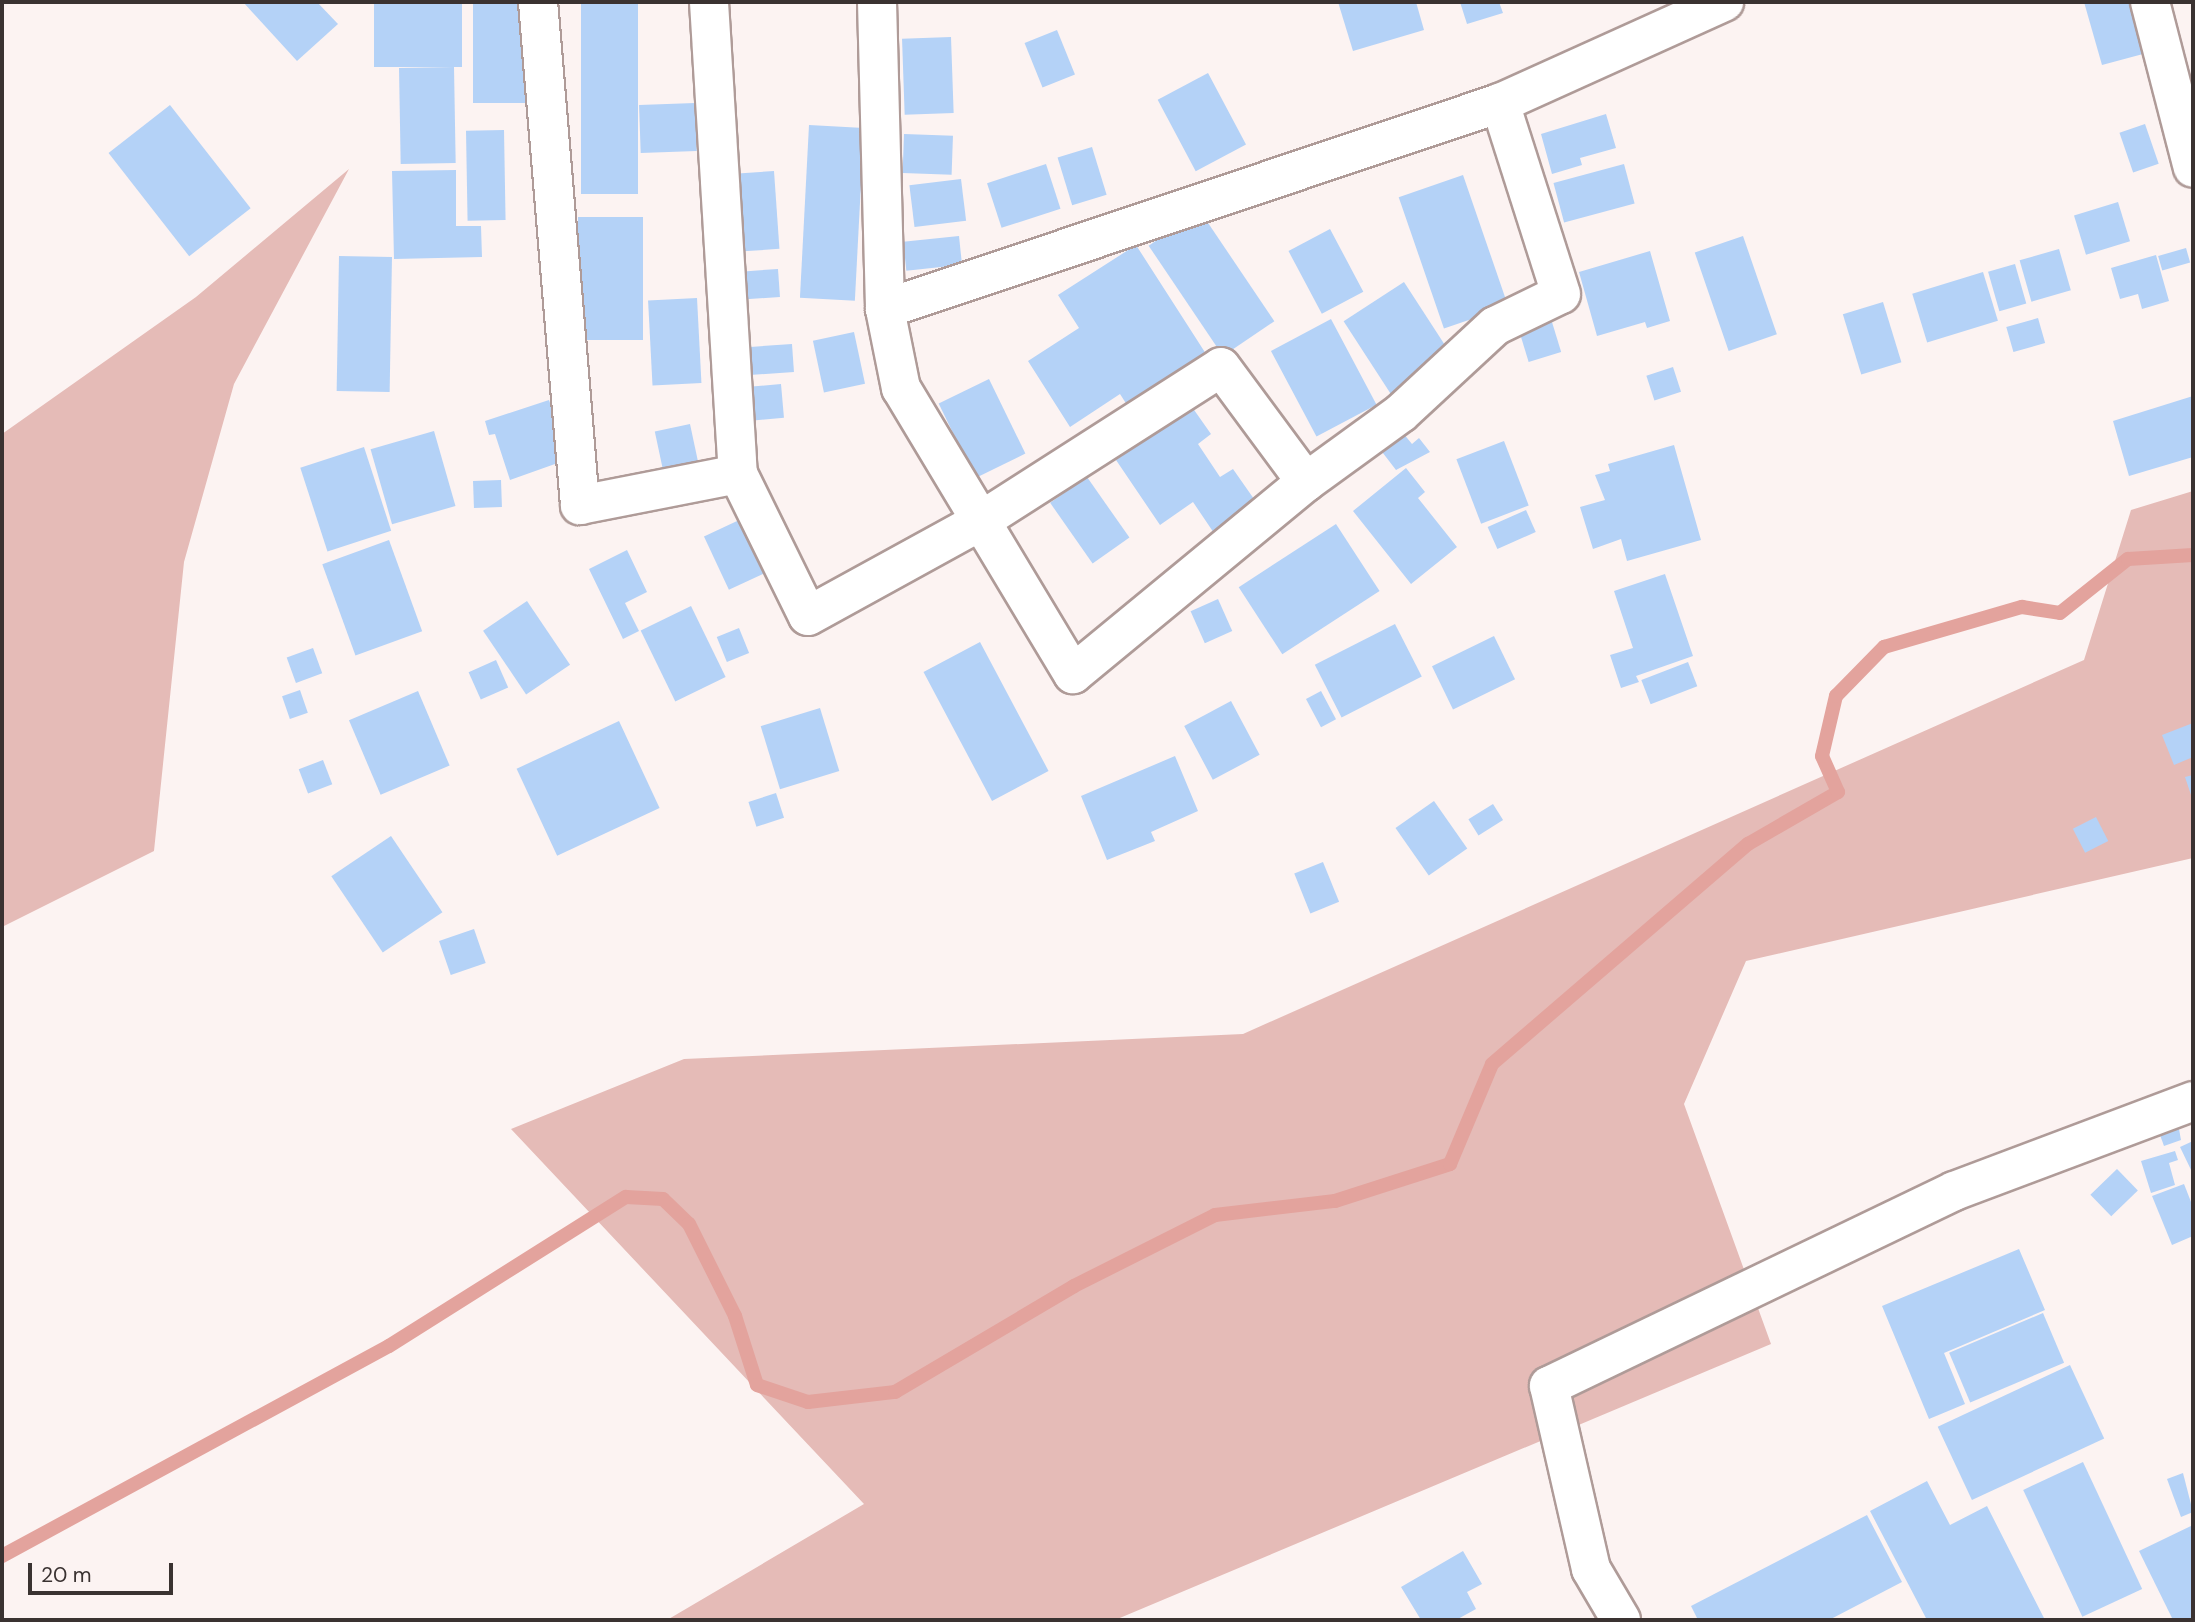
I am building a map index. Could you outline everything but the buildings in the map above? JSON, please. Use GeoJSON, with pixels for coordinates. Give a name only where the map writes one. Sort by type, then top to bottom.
{"type":"FeatureCollection","features":[{"type":"Feature","properties":{"kind":"street"},"geometry":{"type":"LineString","coordinates":[[538,2],[580,505],[738,474]]}},
{"type":"Feature","properties":{"kind":"street"},"geometry":{"type":"LineString","coordinates":[[709,2],[738,474],[808,616],[979,522],[1221,367],[1306,482]]}},
{"type":"Feature","properties":{"kind":"street"},"geometry":{"type":"LineString","coordinates":[[877,2],[885,309],[901,388],[979,522],[1073,674],[1306,482],[1401,413],[1495,326],[1560,295],[1500,103]]}},
{"type":"Feature","properties":{"kind":"street"},"geometry":{"type":"LineString","coordinates":[[885,309],[1500,103],[1724,2]]}},
{"type":"Feature","properties":{"kind":"street"},"geometry":{"type":"LineString","coordinates":[[2150,2],[2193,168]]}},
{"type":"Feature","properties":{"kind":"street"},"geometry":{"type":"LineString","coordinates":[[1621,1620],[1591,1569],[1549,1387],[1954,1191],[2193,1101]]}},
{"type":"Feature","properties":{"kind":"shaded area"},"geometry":{"type":"Polygon","coordinates":[[[349,169],[234,384],[184,562],[154,851],[2,927],[2,434],[196,297],[349,169]]]}},
{"type":"Feature","properties":{"kind":"shaded area"},"geometry":{"type":"Polygon","coordinates":[[[2193,491],[2193,858],[1746,961],[1684,1104],[1771,1344],[1115,1620],[667,1620],[864,1504],[511,1129],[684,1059],[1243,1034],[2084,660],[2131,510],[2193,491]]]}},
{"type":"Feature","properties":{"kind":"waterway"},"geometry":{"type":"LineString","coordinates":[[2,1556],[389,1346],[626,1197],[663,1199],[689,1224],[735,1316],[757,1385],[808,1402],[895,1392],[1074,1286],[1215,1215],[1335,1201],[1450,1164],[1492,1064],[1748,844],[1838,792],[1822,756],[1836,696],[1884,647],[2022,607],[2060,613],[2128,559],[2193,555]]}}]}
